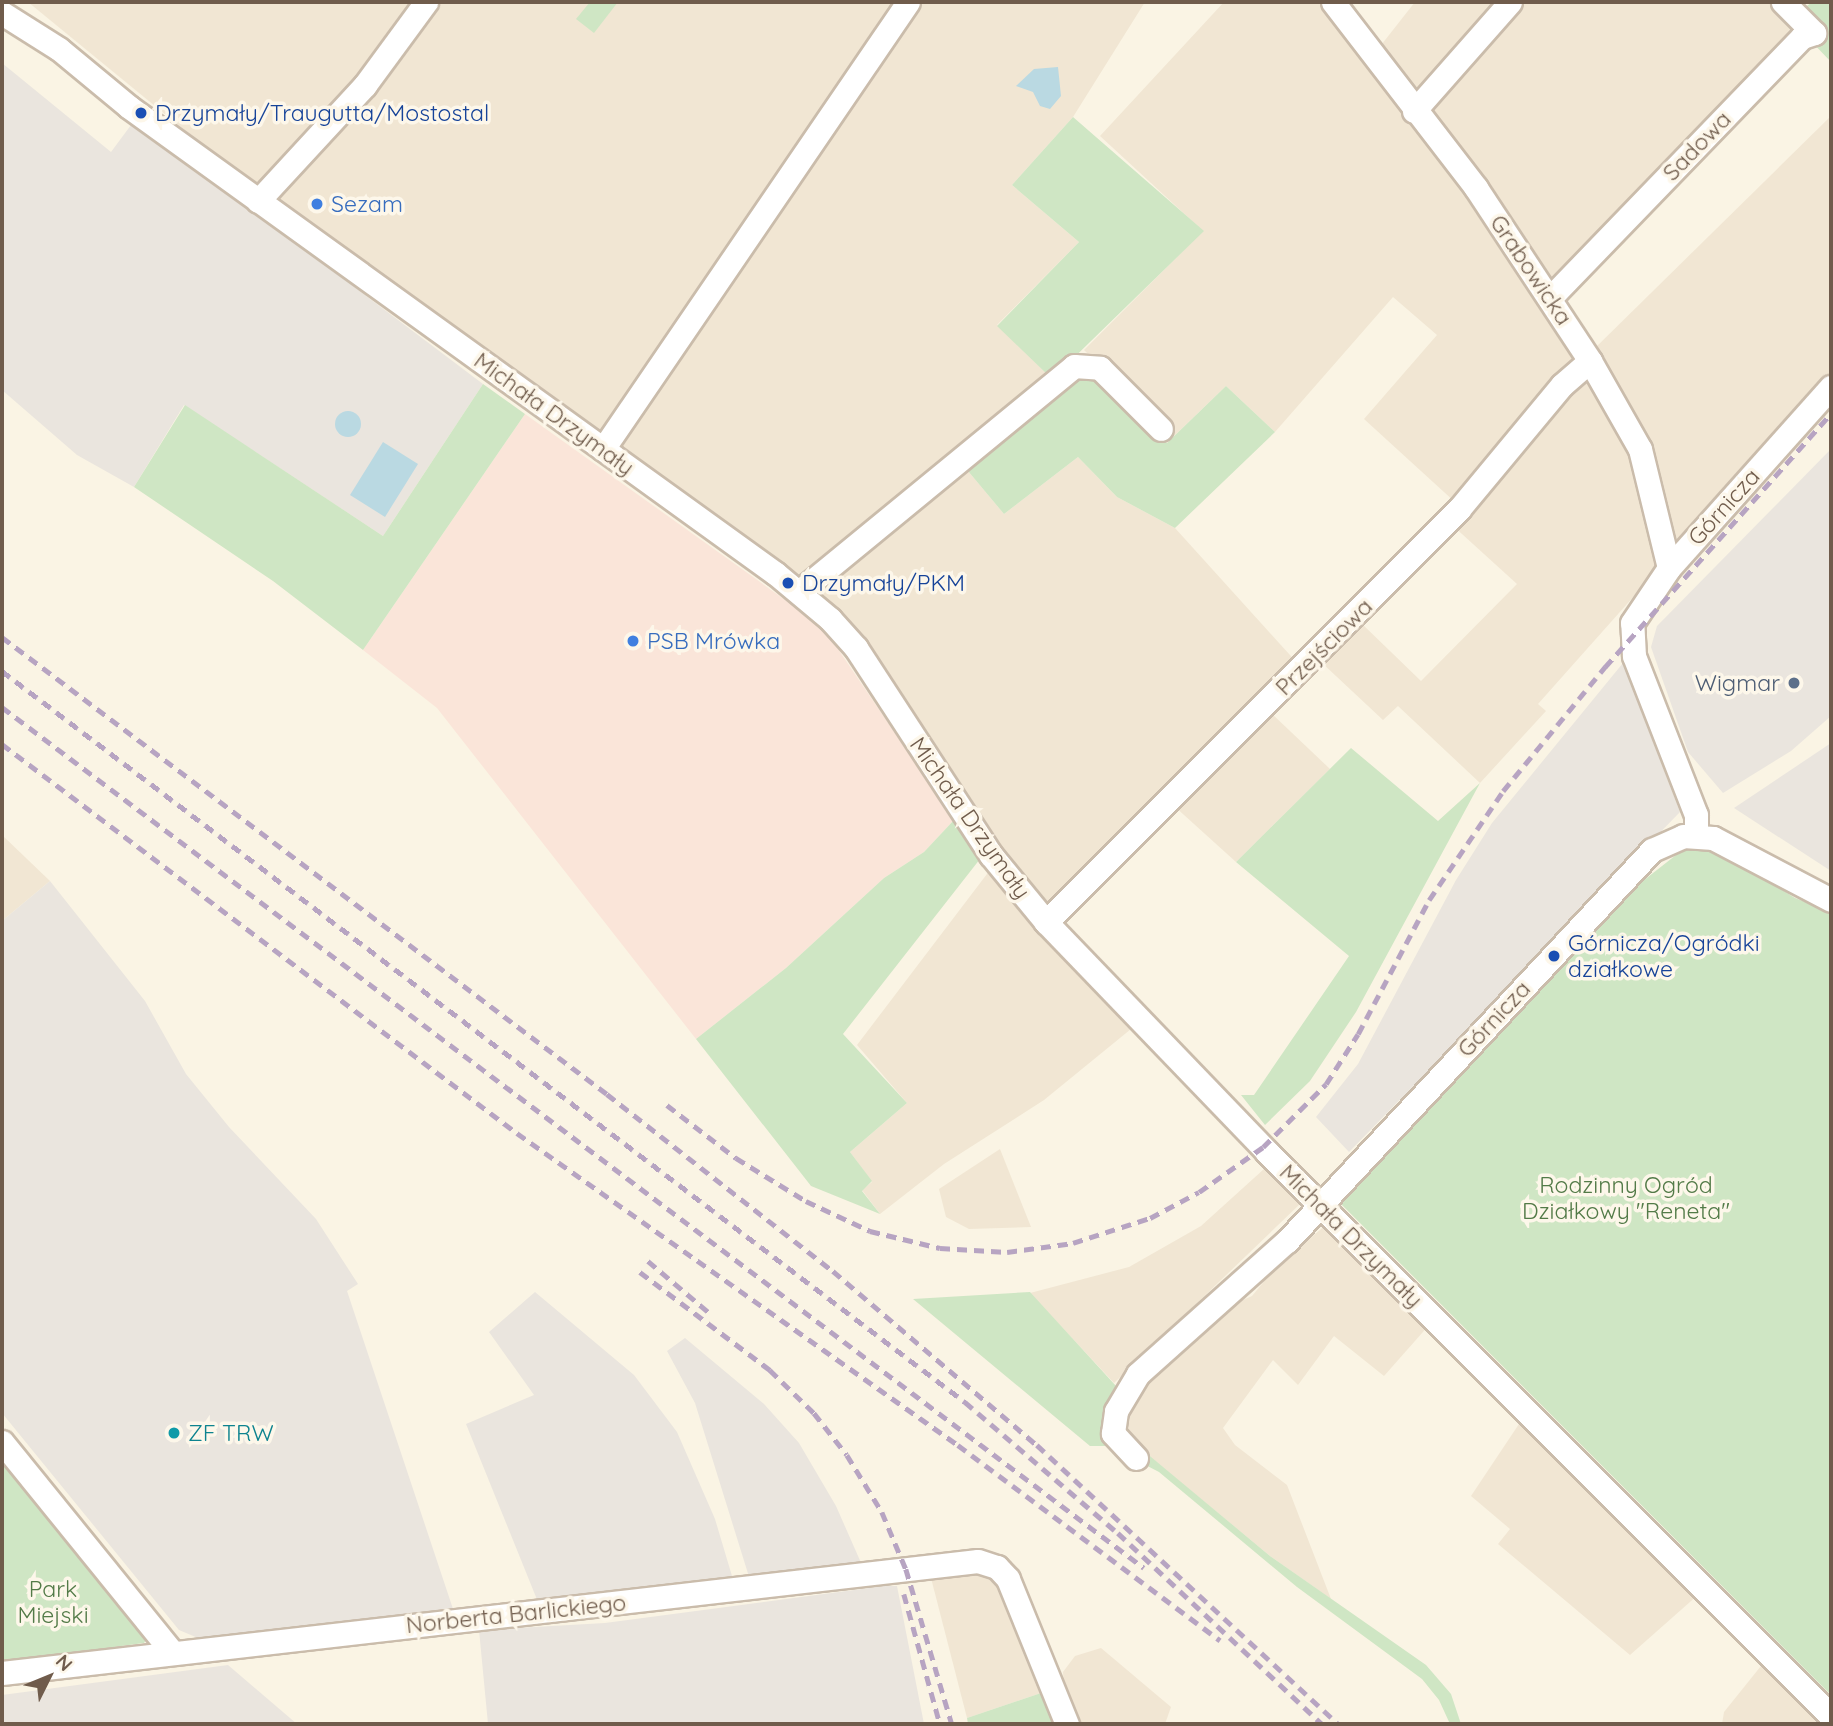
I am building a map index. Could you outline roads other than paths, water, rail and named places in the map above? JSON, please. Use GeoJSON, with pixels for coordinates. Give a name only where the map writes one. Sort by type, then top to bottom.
{"type":"FeatureCollection","features":[{"type":"Feature","properties":{"kind":"street"},"geometry":{"type":"LineString","coordinates":[[12,2],[59,49]]}},
{"type":"Feature","properties":{"kind":"street"},"geometry":{"type":"LineString","coordinates":[[258,201],[365,85],[426,2]]}},
{"type":"Feature","properties":{"kind":"street"},"geometry":{"type":"LineString","coordinates":[[603,449],[908,2]]}},
{"type":"Feature","properties":{"kind":"street","name":"Grabowicka"},"geometry":{"type":"LineString","coordinates":[[1333,2],[1551,297],[1590,361],[1640,449],[1669,568]]}},
{"type":"Feature","properties":{"kind":"street"},"geometry":{"type":"LineString","coordinates":[[1414,111],[1510,2]]}},
{"type":"Feature","properties":{"kind":"street","name":"Sadowa"},"geometry":{"type":"LineString","coordinates":[[1551,297],[1802,37],[1814,33],[1783,2]]}},
{"type":"Feature","properties":{"kind":"street"},"geometry":{"type":"LineString","coordinates":[[2,13],[59,49]]}},
{"type":"Feature","properties":{"kind":"street","name":"Michała Drzymały"},"geometry":{"type":"LineString","coordinates":[[59,49],[258,201],[799,592],[856,648],[991,855],[1046,922],[1320,1205],[1831,1716]]}},
{"type":"Feature","properties":{"kind":"street","name":"Przejściowa"},"geometry":{"type":"LineString","coordinates":[[1046,922],[1449,519],[1562,385],[1590,361]]}},
{"type":"Feature","properties":{"kind":"street"},"geometry":{"type":"LineString","coordinates":[[799,592],[1074,366],[1100,368],[1161,429]]}},
{"type":"Feature","properties":{"kind":"street","name":"Górnicza"},"geometry":{"type":"LineString","coordinates":[[1136,1458],[1113,1433],[1116,1411],[1138,1374],[1248,1277],[1320,1205],[1653,850],[1668,840],[1696,835],[1696,816],[1634,656],[1632,623],[1669,568],[1831,387]]}},
{"type":"Feature","properties":{"kind":"street"},"geometry":{"type":"LineString","coordinates":[[1696,835],[1727,844],[1831,900]]}},
{"type":"Feature","properties":{"kind":"street"},"geometry":{"type":"LineString","coordinates":[[2,1442],[172,1652]]}},
{"type":"Feature","properties":{"kind":"street","name":"Norberta Barlickiego"},"geometry":{"type":"LineString","coordinates":[[2,1673],[978,1561],[997,1567],[1016,1593],[1067,1724]]}},
{"type":"Feature","properties":{"kind":"water"},"geometry":{"type":"Polygon","coordinates":[[[1058,67],[1061,96],[1050,109],[1040,106],[1033,92],[1016,86],[1034,69],[1058,67]]]}},
{"type":"Feature","properties":{"kind":"water"},"geometry":{"type":"Polygon","coordinates":[[[348,411],[357,415],[361,424],[357,433],[348,437],[339,433],[335,424],[339,415],[348,411]]]}},
{"type":"Feature","properties":{"kind":"water"},"geometry":{"type":"Polygon","coordinates":[[[383,442],[418,464],[385,517],[350,495],[383,442]]]}},
{"type":"Feature","properties":{"kind":"railway"},"geometry":{"type":"LineString","coordinates":[[667,1105],[736,1158],[806,1201],[870,1231],[940,1248],[1007,1252],[1073,1243],[1150,1218],[1199,1192],[1263,1147],[1326,1084],[1358,1034],[1429,900],[1503,791],[1605,667],[1831,413]]}},
{"type":"Feature","properties":{"kind":"railway"},"geometry":{"type":"LineString","coordinates":[[2,637],[607,1094],[833,1271],[1037,1445],[1338,1724]]}},
{"type":"Feature","properties":{"kind":"railway"},"geometry":{"type":"LineString","coordinates":[[2,671],[965,1402],[1118,1533],[1322,1724]]}},
{"type":"Feature","properties":{"kind":"railway"},"geometry":{"type":"LineString","coordinates":[[2,707],[1144,1568]]}},
{"type":"Feature","properties":{"kind":"railway"},"geometry":{"type":"LineString","coordinates":[[2,744],[517,1133],[958,1445],[1220,1640]]}},
{"type":"Feature","properties":{"kind":"railway"},"geometry":{"type":"LineString","coordinates":[[648,1261],[712,1315]]}},
{"type":"Feature","properties":{"kind":"railway"},"geometry":{"type":"LineString","coordinates":[[640,1272],[770,1370],[814,1413],[847,1455],[882,1512],[906,1569],[952,1724]]}},
{"type":"Feature","properties":{"kind":"railway"},"geometry":{"type":"LineString","coordinates":[[904,1594],[940,1724]]}},
{"type":"Feature","properties":{"kind":"place","name":"Drzymały/Traugutta/Mostostal"},"geometry":{"type":"Point","coordinates":[141,113]}},
{"type":"Feature","properties":{"kind":"place","name":"Sezam"},"geometry":{"type":"Point","coordinates":[317,204]}},
{"type":"Feature","properties":{"kind":"place","name":"Drzymały/PKM"},"geometry":{"type":"Point","coordinates":[788,583]}},
{"type":"Feature","properties":{"kind":"place","name":"PSB Mrówka"},"geometry":{"type":"Point","coordinates":[633,641]}},
{"type":"Feature","properties":{"kind":"place","name":"Wigmar"},"geometry":{"type":"Point","coordinates":[1794,683]}},
{"type":"Feature","properties":{"kind":"place","name":"Górnicza/Ogródki działkowe"},"geometry":{"type":"Point","coordinates":[1554,956]}},
{"type":"Feature","properties":{"kind":"place","name":"ZF TRW"},"geometry":{"type":"Point","coordinates":[174,1433]}},
{"type":"Feature","properties":{"kind":"park label","name":"Rodzinny Ogród Działkowy \"Reneta\""},"geometry":{"type":"Point","coordinates":[1626,1198]}},
{"type":"Feature","properties":{"kind":"park label","name":"Park Miejski"},"geometry":{"type":"Point","coordinates":[53,1602]}}]}
